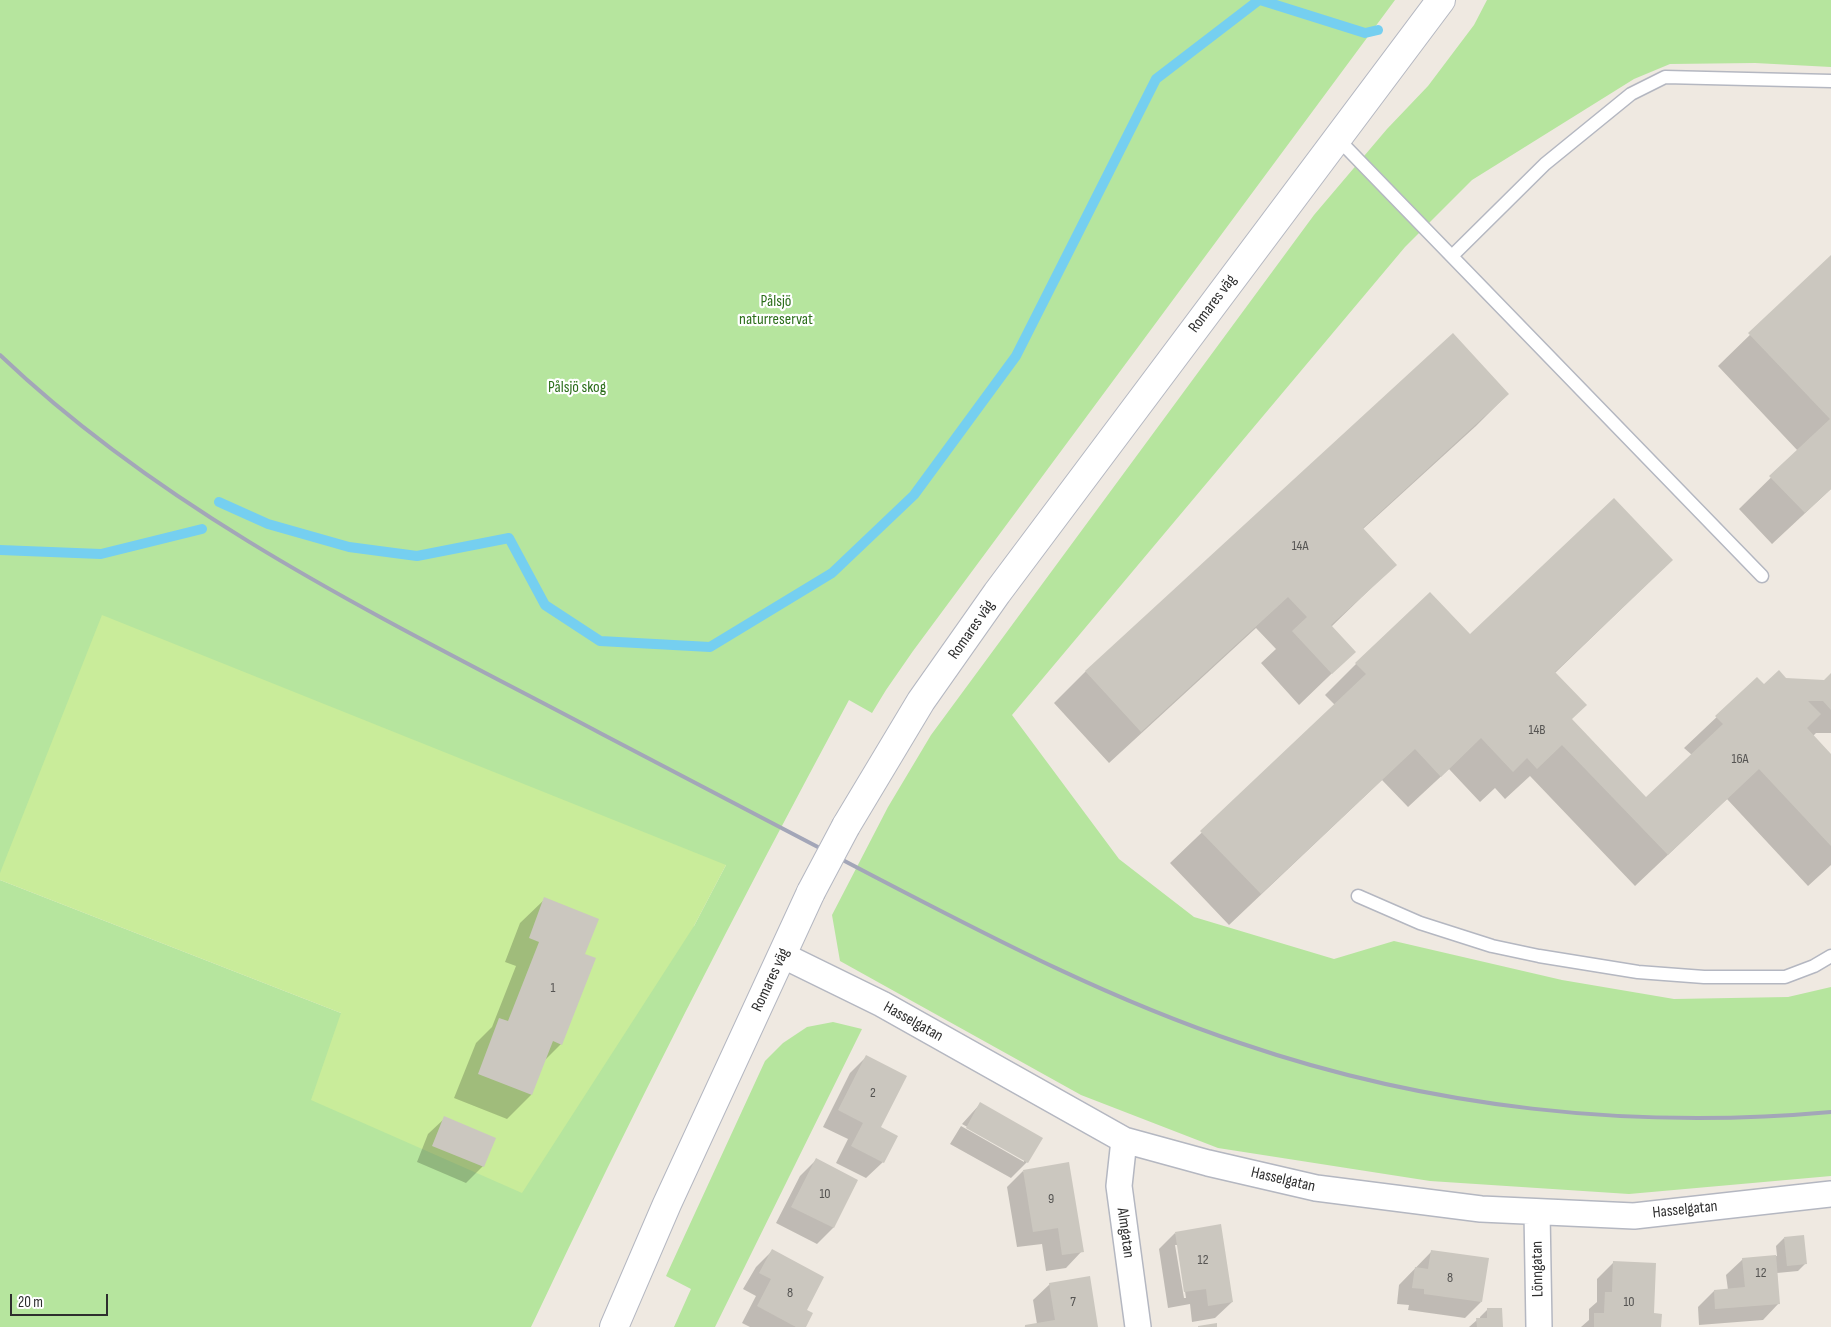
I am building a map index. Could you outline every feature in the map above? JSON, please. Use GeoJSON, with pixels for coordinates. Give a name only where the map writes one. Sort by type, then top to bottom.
{"type":"FeatureCollection","features":[{"type":"Feature","properties":{"kind":"street","name":"Romares väg"},"geometry":{"type":"LineString","coordinates":[[614,1327],[667,1204],[811,892],[846,826],[922,701],[997,593],[1441,0]]}},
{"type":"Feature","properties":{"kind":"street","name":"Hasselgatan"},"geometry":{"type":"LineString","coordinates":[[782,955],[882,1004],[1124,1140],[1208,1163],[1316,1188],[1481,1209],[1634,1216],[1831,1194]]}},
{"type":"Feature","properties":{"kind":"street","name":"Almgatan"},"geometry":{"type":"LineString","coordinates":[[1124,1140],[1119,1186],[1138,1327]]}},
{"type":"Feature","properties":{"kind":"street","name":"Lönngatan"},"geometry":{"type":"LineString","coordinates":[[1537,1212],[1539,1327]]}},
{"type":"Feature","properties":{"kind":"lane"},"geometry":{"type":"LineString","coordinates":[[1452,256],[1545,164],[1631,94],[1665,77],[1831,81]]}},
{"type":"Feature","properties":{"kind":"lane"},"geometry":{"type":"LineString","coordinates":[[1337,138],[1762,576]]}},
{"type":"Feature","properties":{"kind":"lane"},"geometry":{"type":"LineString","coordinates":[[1358,896],[1420,923],[1492,946],[1539,956],[1638,972],[1704,977],[1785,977],[1814,966],[1831,956]]}},
{"type":"Feature","properties":{"kind":"green space","name":"Pålsjö skog"},"geometry":{"type":"Polygon","coordinates":[[[0,0],[1395,0],[913,651],[872,713],[849,700],[686,1011],[531,1327],[0,1327],[0,880],[341,1013],[694,926],[726,865],[0,873],[0,0]]]}},
{"type":"Feature","properties":{"kind":"green space"},"geometry":{"type":"Polygon","coordinates":[[[1487,0],[1831,0],[1831,67],[1755,63],[1670,64],[1634,79],[1472,180],[1405,247],[1012,715],[1119,859],[1194,917],[1334,959],[1394,941],[1562,980],[1674,999],[1788,997],[1831,987],[1831,1176],[1629,1194],[1430,1181],[1218,1148],[1081,1095],[840,961],[832,915],[888,807],[931,735],[1314,215],[1387,129],[1428,86],[1474,25],[1487,0]]]}},
{"type":"Feature","properties":{"kind":"green space"},"geometry":{"type":"Polygon","coordinates":[[[102,615],[726,865],[694,926],[522,1193],[311,1100],[341,1013],[0,880],[0,873],[102,615]]]}},
{"type":"Feature","properties":{"kind":"green space"},"geometry":{"type":"Polygon","coordinates":[[[833,1022],[862,1029],[715,1327],[674,1327],[691,1289],[666,1276],[765,1061],[783,1043],[807,1027],[833,1022]]]}},
{"type":"Feature","properties":{"kind":"building"},"geometry":{"type":"Polygon","coordinates":[[[1831,255],[1831,489],[1805,513],[1769,476],[1830,419],[1748,333],[1831,255]]]}},
{"type":"Feature","properties":{"kind":"building"},"geometry":{"type":"Polygon","coordinates":[[[1453,333],[1509,394],[1363,528],[1397,565],[1331,625],[1356,652],[1332,674],[1292,631],[1307,617],[1288,597],[1141,732],[1085,671],[1453,333]]]}},
{"type":"Feature","properties":{"kind":"building"},"geometry":{"type":"Polygon","coordinates":[[[1614,498],[1673,560],[1555,672],[1587,705],[1572,719],[1646,797],[1723,724],[1715,716],[1757,677],[1764,684],[1779,670],[1786,678],[1824,680],[1831,673],[1831,710],[1823,701],[1808,701],[1821,714],[1807,728],[1831,754],[1831,846],[1759,769],[1668,855],[1562,745],[1537,769],[1527,758],[1513,772],[1481,738],[1441,777],[1415,749],[1261,894],[1200,831],[1366,674],[1355,663],[1430,592],[1470,634],[1614,498]]]}},
{"type":"Feature","properties":{"kind":"building"},"geometry":{"type":"Polygon","coordinates":[[[544,897],[599,919],[585,954],[596,958],[562,1045],[553,1041],[532,1095],[478,1074],[499,1018],[508,1021],[539,942],[529,938],[544,897]]]}},
{"type":"Feature","properties":{"kind":"building"},"geometry":{"type":"Polygon","coordinates":[[[866,1055],[907,1076],[881,1127],[898,1136],[884,1163],[851,1146],[863,1123],[838,1110],[866,1055]]]}},
{"type":"Feature","properties":{"kind":"building"},"geometry":{"type":"Polygon","coordinates":[[[980,1102],[1043,1138],[1028,1163],[966,1128],[980,1102]]]}},
{"type":"Feature","properties":{"kind":"building"},"geometry":{"type":"Polygon","coordinates":[[[444,1116],[496,1138],[484,1167],[432,1146],[444,1116]]]}},
{"type":"Feature","properties":{"kind":"building"},"geometry":{"type":"Polygon","coordinates":[[[816,1158],[858,1180],[834,1228],[791,1207],[816,1158]]]}},
{"type":"Feature","properties":{"kind":"building"},"geometry":{"type":"Polygon","coordinates":[[[1069,1162],[1084,1252],[1062,1255],[1058,1228],[1033,1232],[1023,1170],[1069,1162]]]}},
{"type":"Feature","properties":{"kind":"building"},"geometry":{"type":"Polygon","coordinates":[[[1221,1224],[1233,1302],[1208,1306],[1206,1289],[1184,1292],[1175,1232],[1221,1224]]]}},
{"type":"Feature","properties":{"kind":"building"},"geometry":{"type":"Polygon","coordinates":[[[1804,1235],[1807,1264],[1787,1266],[1784,1237],[1804,1235]]]}},
{"type":"Feature","properties":{"kind":"building"},"geometry":{"type":"Polygon","coordinates":[[[772,1249],[824,1277],[807,1310],[813,1313],[806,1327],[796,1327],[757,1306],[771,1279],[759,1273],[772,1249]]]}},
{"type":"Feature","properties":{"kind":"building"},"geometry":{"type":"Polygon","coordinates":[[[1431,1250],[1489,1258],[1482,1302],[1424,1294],[1424,1289],[1412,1288],[1415,1267],[1428,1269],[1431,1250]]]}},
{"type":"Feature","properties":{"kind":"building"},"geometry":{"type":"Polygon","coordinates":[[[1776,1255],[1780,1304],[1715,1309],[1714,1290],[1745,1287],[1742,1258],[1776,1255]]]}},
{"type":"Feature","properties":{"kind":"building"},"geometry":{"type":"Polygon","coordinates":[[[1613,1261],[1656,1263],[1654,1313],[1662,1314],[1661,1327],[1594,1327],[1594,1313],[1604,1313],[1605,1292],[1612,1292],[1613,1261]]]}},
{"type":"Feature","properties":{"kind":"building"},"geometry":{"type":"Polygon","coordinates":[[[1090,1276],[1098,1327],[1025,1327],[1025,1325],[1055,1320],[1049,1283],[1090,1276]]]}},
{"type":"Feature","properties":{"kind":"building"},"geometry":{"type":"Polygon","coordinates":[[[1487,1308],[1502,1308],[1503,1327],[1477,1327],[1476,1318],[1487,1318],[1487,1308]]]}},
{"type":"Feature","properties":{"kind":"building"},"geometry":{"type":"Polygon","coordinates":[[[1217,1323],[1217,1327],[1198,1327],[1198,1326],[1217,1323]]]}},
{"type":"Feature","properties":{"kind":"waterway"},"geometry":{"type":"LineString","coordinates":[[219,502],[268,524],[349,547],[417,556],[509,538],[545,605],[600,641],[710,647],[832,573],[914,495],[1016,356],[1156,79],[1259,0]]}},
{"type":"Feature","properties":{"kind":"waterway"},"geometry":{"type":"LineString","coordinates":[[1260,0],[1365,33],[1378,30]]}},
{"type":"Feature","properties":{"kind":"waterway"},"geometry":{"type":"LineString","coordinates":[[0,550],[101,554],[202,529]]}},
{"type":"Feature","properties":{"kind":"railway"},"geometry":{"type":"LineString","coordinates":[[0,355],[67,414],[137,468],[211,518],[286,564],[443,651],[923,902],[1011,947],[1101,989],[1240,1043],[1312,1065],[1385,1084],[1458,1098],[1532,1109],[1681,1118],[1756,1117],[1831,1112]]}},
{"type":"Feature","properties":{"kind":"park label","name":"Pålsjö naturreservat"},"geometry":{"type":"Point","coordinates":[776,311]}}]}
